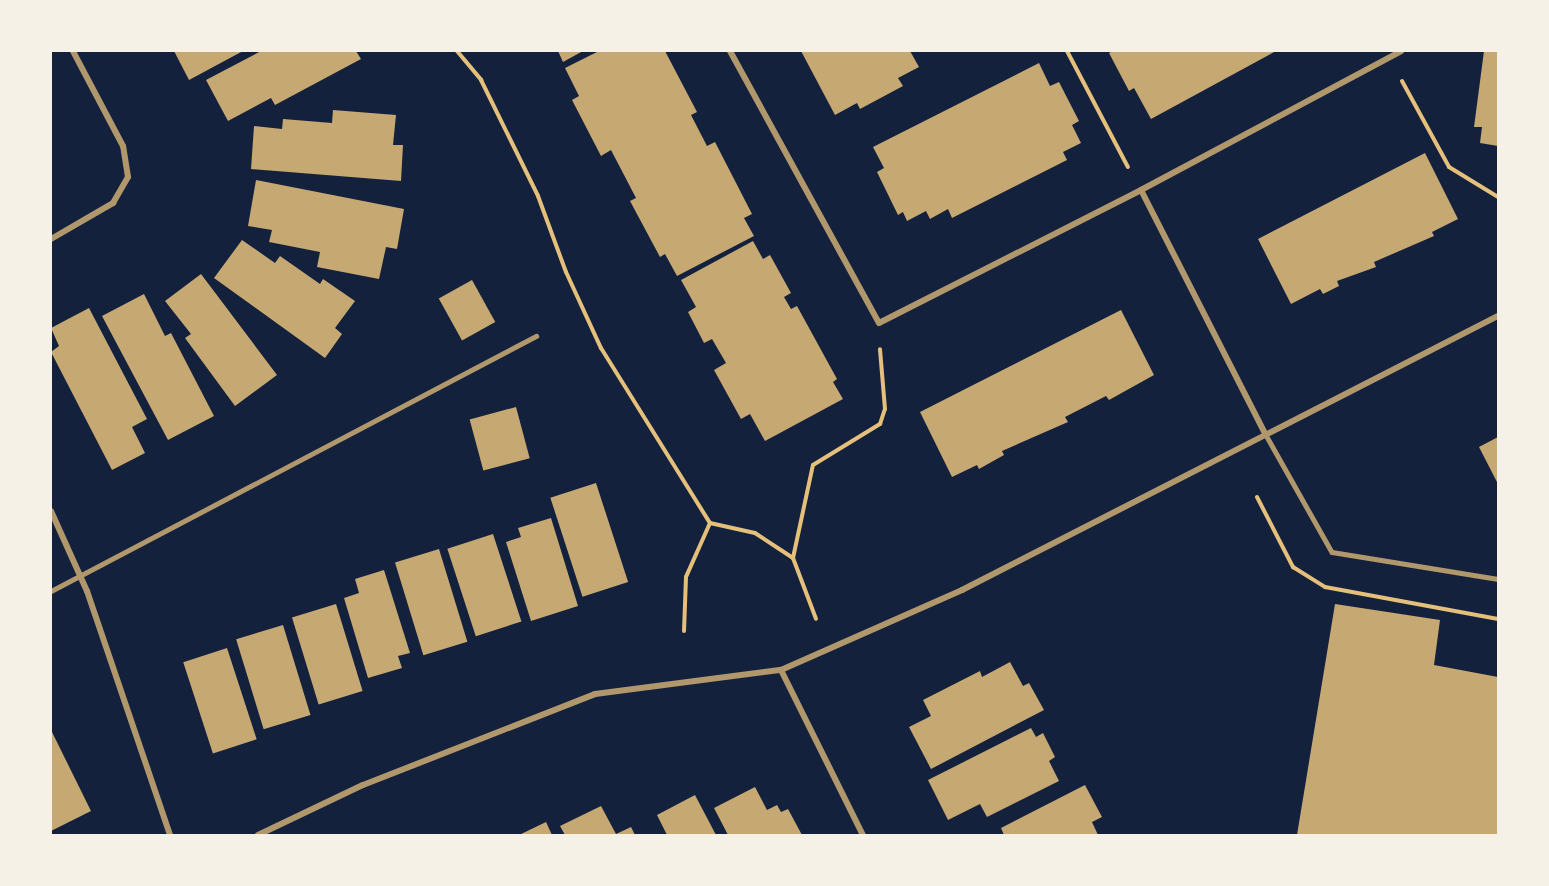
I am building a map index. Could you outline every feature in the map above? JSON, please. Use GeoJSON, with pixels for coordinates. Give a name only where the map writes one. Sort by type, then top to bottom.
{"type":"FeatureCollection","features":[{"type":"Feature","properties":{"kind":"street"},"geometry":{"type":"LineString","coordinates":[[51,239],[113,203],[128,177],[123,146],[73,51]]}},
{"type":"Feature","properties":{"kind":"street"},"geometry":{"type":"LineString","coordinates":[[730,51],[879,323],[1141,190],[1401,51]]}},
{"type":"Feature","properties":{"kind":"street"},"geometry":{"type":"LineString","coordinates":[[1141,190],[1266,435]]}},
{"type":"Feature","properties":{"kind":"street"},"geometry":{"type":"LineString","coordinates":[[258,835],[363,785],[595,694],[781,670],[962,590],[1498,316]]}},
{"type":"Feature","properties":{"kind":"street"},"geometry":{"type":"LineString","coordinates":[[51,511],[80,576],[170,835]]}},
{"type":"Feature","properties":{"kind":"street"},"geometry":{"type":"LineString","coordinates":[[781,670],[863,835]]}},
{"type":"Feature","properties":{"kind":"lane"},"geometry":{"type":"LineString","coordinates":[[51,591],[537,336]]}},
{"type":"Feature","properties":{"kind":"lane"},"geometry":{"type":"LineString","coordinates":[[1266,435],[1332,552],[1498,579]]}},
{"type":"Feature","properties":{"kind":"path"},"geometry":{"type":"LineString","coordinates":[[457,51],[481,80],[538,196],[566,272],[602,348],[710,523],[754,533],[793,558]]}},
{"type":"Feature","properties":{"kind":"path"},"geometry":{"type":"LineString","coordinates":[[1067,51],[1141,190]]}},
{"type":"Feature","properties":{"kind":"path"},"geometry":{"type":"LineString","coordinates":[[1389,59],[1449,167],[1498,197]]}},
{"type":"Feature","properties":{"kind":"path"},"geometry":{"type":"LineString","coordinates":[[816,619],[793,558],[813,465],[880,424],[885,409],[879,323]]}},
{"type":"Feature","properties":{"kind":"path"},"geometry":{"type":"LineString","coordinates":[[684,631],[686,577],[710,523]]}},
{"type":"Feature","properties":{"kind":"building"},"geometry":{"type":"Polygon","coordinates":[[[174,51],[243,51],[189,80],[174,51]]]}},
{"type":"Feature","properties":{"kind":"building"},"geometry":{"type":"Polygon","coordinates":[[[261,51],[356,51],[361,59],[275,105],[271,98],[228,121],[206,80],[261,51]]]}},
{"type":"Feature","properties":{"kind":"building"},"geometry":{"type":"Polygon","coordinates":[[[558,51],[583,51],[563,62],[558,51]]]}},
{"type":"Feature","properties":{"kind":"building"},"geometry":{"type":"Polygon","coordinates":[[[599,51],[665,51],[697,112],[691,115],[707,146],[715,142],[752,214],[744,218],[754,236],[677,276],[665,254],[660,257],[630,201],[636,198],[611,150],[601,156],[572,100],[579,96],[565,68],[599,51]]]}},
{"type":"Feature","properties":{"kind":"building"},"geometry":{"type":"Polygon","coordinates":[[[801,51],[910,51],[919,67],[898,78],[903,86],[860,109],[857,103],[835,115],[801,51]]]}},
{"type":"Feature","properties":{"kind":"building"},"geometry":{"type":"Polygon","coordinates":[[[1113,51],[1276,51],[1151,119],[1134,88],[1129,91],[1109,53],[1113,51]]]}},
{"type":"Feature","properties":{"kind":"building"},"geometry":{"type":"Polygon","coordinates":[[[1484,51],[1498,51],[1498,146],[1480,143],[1482,127],[1474,127],[1484,51]]]}},
{"type":"Feature","properties":{"kind":"building"},"geometry":{"type":"Polygon","coordinates":[[[1039,63],[1050,86],[1059,82],[1079,121],[1072,125],[1081,143],[1063,152],[1067,160],[952,218],[948,209],[930,219],[926,211],[907,221],[903,212],[898,215],[877,172],[884,168],[873,147],[1039,63]]]}},
{"type":"Feature","properties":{"kind":"building"},"geometry":{"type":"Polygon","coordinates":[[[333,110],[396,115],[393,145],[403,145],[401,181],[251,169],[254,126],[282,129],[283,119],[332,123],[333,110]]]}},
{"type":"Feature","properties":{"kind":"building"},"geometry":{"type":"Polygon","coordinates":[[[1425,153],[1458,219],[1432,232],[1434,236],[1374,262],[1376,267],[1337,281],[1339,286],[1323,294],[1320,289],[1291,304],[1258,239],[1425,153]]]}},
{"type":"Feature","properties":{"kind":"building"},"geometry":{"type":"Polygon","coordinates":[[[256,180],[404,209],[397,249],[386,247],[379,279],[317,267],[320,252],[269,242],[272,230],[248,226],[256,180]]]}},
{"type":"Feature","properties":{"kind":"building"},"geometry":{"type":"Polygon","coordinates":[[[242,240],[275,263],[280,256],[320,284],[323,279],[355,301],[335,328],[342,334],[325,358],[214,278],[242,240]]]}},
{"type":"Feature","properties":{"kind":"building"},"geometry":{"type":"Polygon","coordinates":[[[753,241],[763,259],[770,255],[791,293],[784,297],[791,309],[797,306],[837,379],[833,382],[843,399],[765,441],[750,414],[741,419],[714,370],[726,363],[712,339],[704,343],[688,312],[696,307],[681,280],[753,241]]]}},
{"type":"Feature","properties":{"kind":"building"},"geometry":{"type":"Polygon","coordinates":[[[201,274],[277,375],[235,406],[185,338],[191,334],[165,301],[201,274]]]}},
{"type":"Feature","properties":{"kind":"building"},"geometry":{"type":"Polygon","coordinates":[[[472,280],[495,322],[462,340],[439,298],[472,280]]]}},
{"type":"Feature","properties":{"kind":"building"},"geometry":{"type":"Polygon","coordinates":[[[144,294],[165,336],[171,333],[214,416],[168,440],[102,316],[144,294]]]}},
{"type":"Feature","properties":{"kind":"building"},"geometry":{"type":"Polygon","coordinates":[[[89,308],[147,419],[132,427],[145,453],[112,470],[51,352],[59,346],[51,328],[89,308]]]}},
{"type":"Feature","properties":{"kind":"building"},"geometry":{"type":"Polygon","coordinates":[[[1121,310],[1154,375],[1109,400],[1106,396],[1065,417],[1068,422],[1002,451],[1004,455],[979,469],[977,465],[952,477],[920,412],[1121,310]]]}},
{"type":"Feature","properties":{"kind":"building"},"geometry":{"type":"Polygon","coordinates":[[[516,407],[530,458],[483,471],[470,419],[516,407]]]}},
{"type":"Feature","properties":{"kind":"building"},"geometry":{"type":"Polygon","coordinates":[[[1498,437],[1498,484],[1479,447],[1498,437]]]}},
{"type":"Feature","properties":{"kind":"building"},"geometry":{"type":"Polygon","coordinates":[[[596,483],[628,582],[582,597],[550,498],[596,483]]]}},
{"type":"Feature","properties":{"kind":"building"},"geometry":{"type":"Polygon","coordinates":[[[551,518],[578,606],[531,621],[506,542],[521,537],[518,528],[551,518]]]}},
{"type":"Feature","properties":{"kind":"building"},"geometry":{"type":"Polygon","coordinates":[[[493,534],[521,621],[476,636],[447,549],[493,534]]]}},
{"type":"Feature","properties":{"kind":"building"},"geometry":{"type":"Polygon","coordinates":[[[439,549],[467,642],[423,655],[395,562],[439,549]]]}},
{"type":"Feature","properties":{"kind":"building"},"geometry":{"type":"Polygon","coordinates":[[[384,570],[410,653],[398,656],[402,668],[368,678],[344,598],[359,593],[355,579],[384,570]]]}},
{"type":"Feature","properties":{"kind":"building"},"geometry":{"type":"Polygon","coordinates":[[[336,604],[363,691],[319,704],[292,617],[336,604]]]}},
{"type":"Feature","properties":{"kind":"building"},"geometry":{"type":"Polygon","coordinates":[[[1335,604],[1440,620],[1434,665],[1498,677],[1498,835],[1297,835],[1335,604]]]}},
{"type":"Feature","properties":{"kind":"building"},"geometry":{"type":"Polygon","coordinates":[[[283,625],[310,715],[264,729],[236,639],[283,625]]]}},
{"type":"Feature","properties":{"kind":"building"},"geometry":{"type":"Polygon","coordinates":[[[227,648],[257,739],[213,754],[183,662],[227,648]]]}},
{"type":"Feature","properties":{"kind":"building"},"geometry":{"type":"Polygon","coordinates":[[[1010,662],[1023,686],[1029,683],[1044,710],[931,769],[909,727],[931,716],[923,700],[980,671],[982,677],[1010,662]]]}},
{"type":"Feature","properties":{"kind":"building"},"geometry":{"type":"Polygon","coordinates":[[[1031,728],[1036,737],[1043,733],[1055,757],[1049,761],[1059,781],[987,817],[980,804],[948,820],[928,780],[1031,728]]]}},
{"type":"Feature","properties":{"kind":"building"},"geometry":{"type":"Polygon","coordinates":[[[51,730],[91,811],[51,831],[51,730]]]}},
{"type":"Feature","properties":{"kind":"building"},"geometry":{"type":"Polygon","coordinates":[[[1085,785],[1102,817],[1092,822],[1098,835],[1004,835],[1001,828],[1085,785]]]}},
{"type":"Feature","properties":{"kind":"building"},"geometry":{"type":"Polygon","coordinates":[[[755,787],[767,810],[777,805],[781,812],[788,809],[802,835],[728,835],[714,808],[755,787]]]}},
{"type":"Feature","properties":{"kind":"building"},"geometry":{"type":"Polygon","coordinates":[[[695,795],[716,835],[667,835],[657,815],[695,795]]]}},
{"type":"Feature","properties":{"kind":"building"},"geometry":{"type":"Polygon","coordinates":[[[601,806],[616,834],[631,827],[635,835],[565,835],[560,826],[601,806]]]}},
{"type":"Feature","properties":{"kind":"building"},"geometry":{"type":"Polygon","coordinates":[[[546,822],[552,835],[519,835],[546,822]]]}}]}
